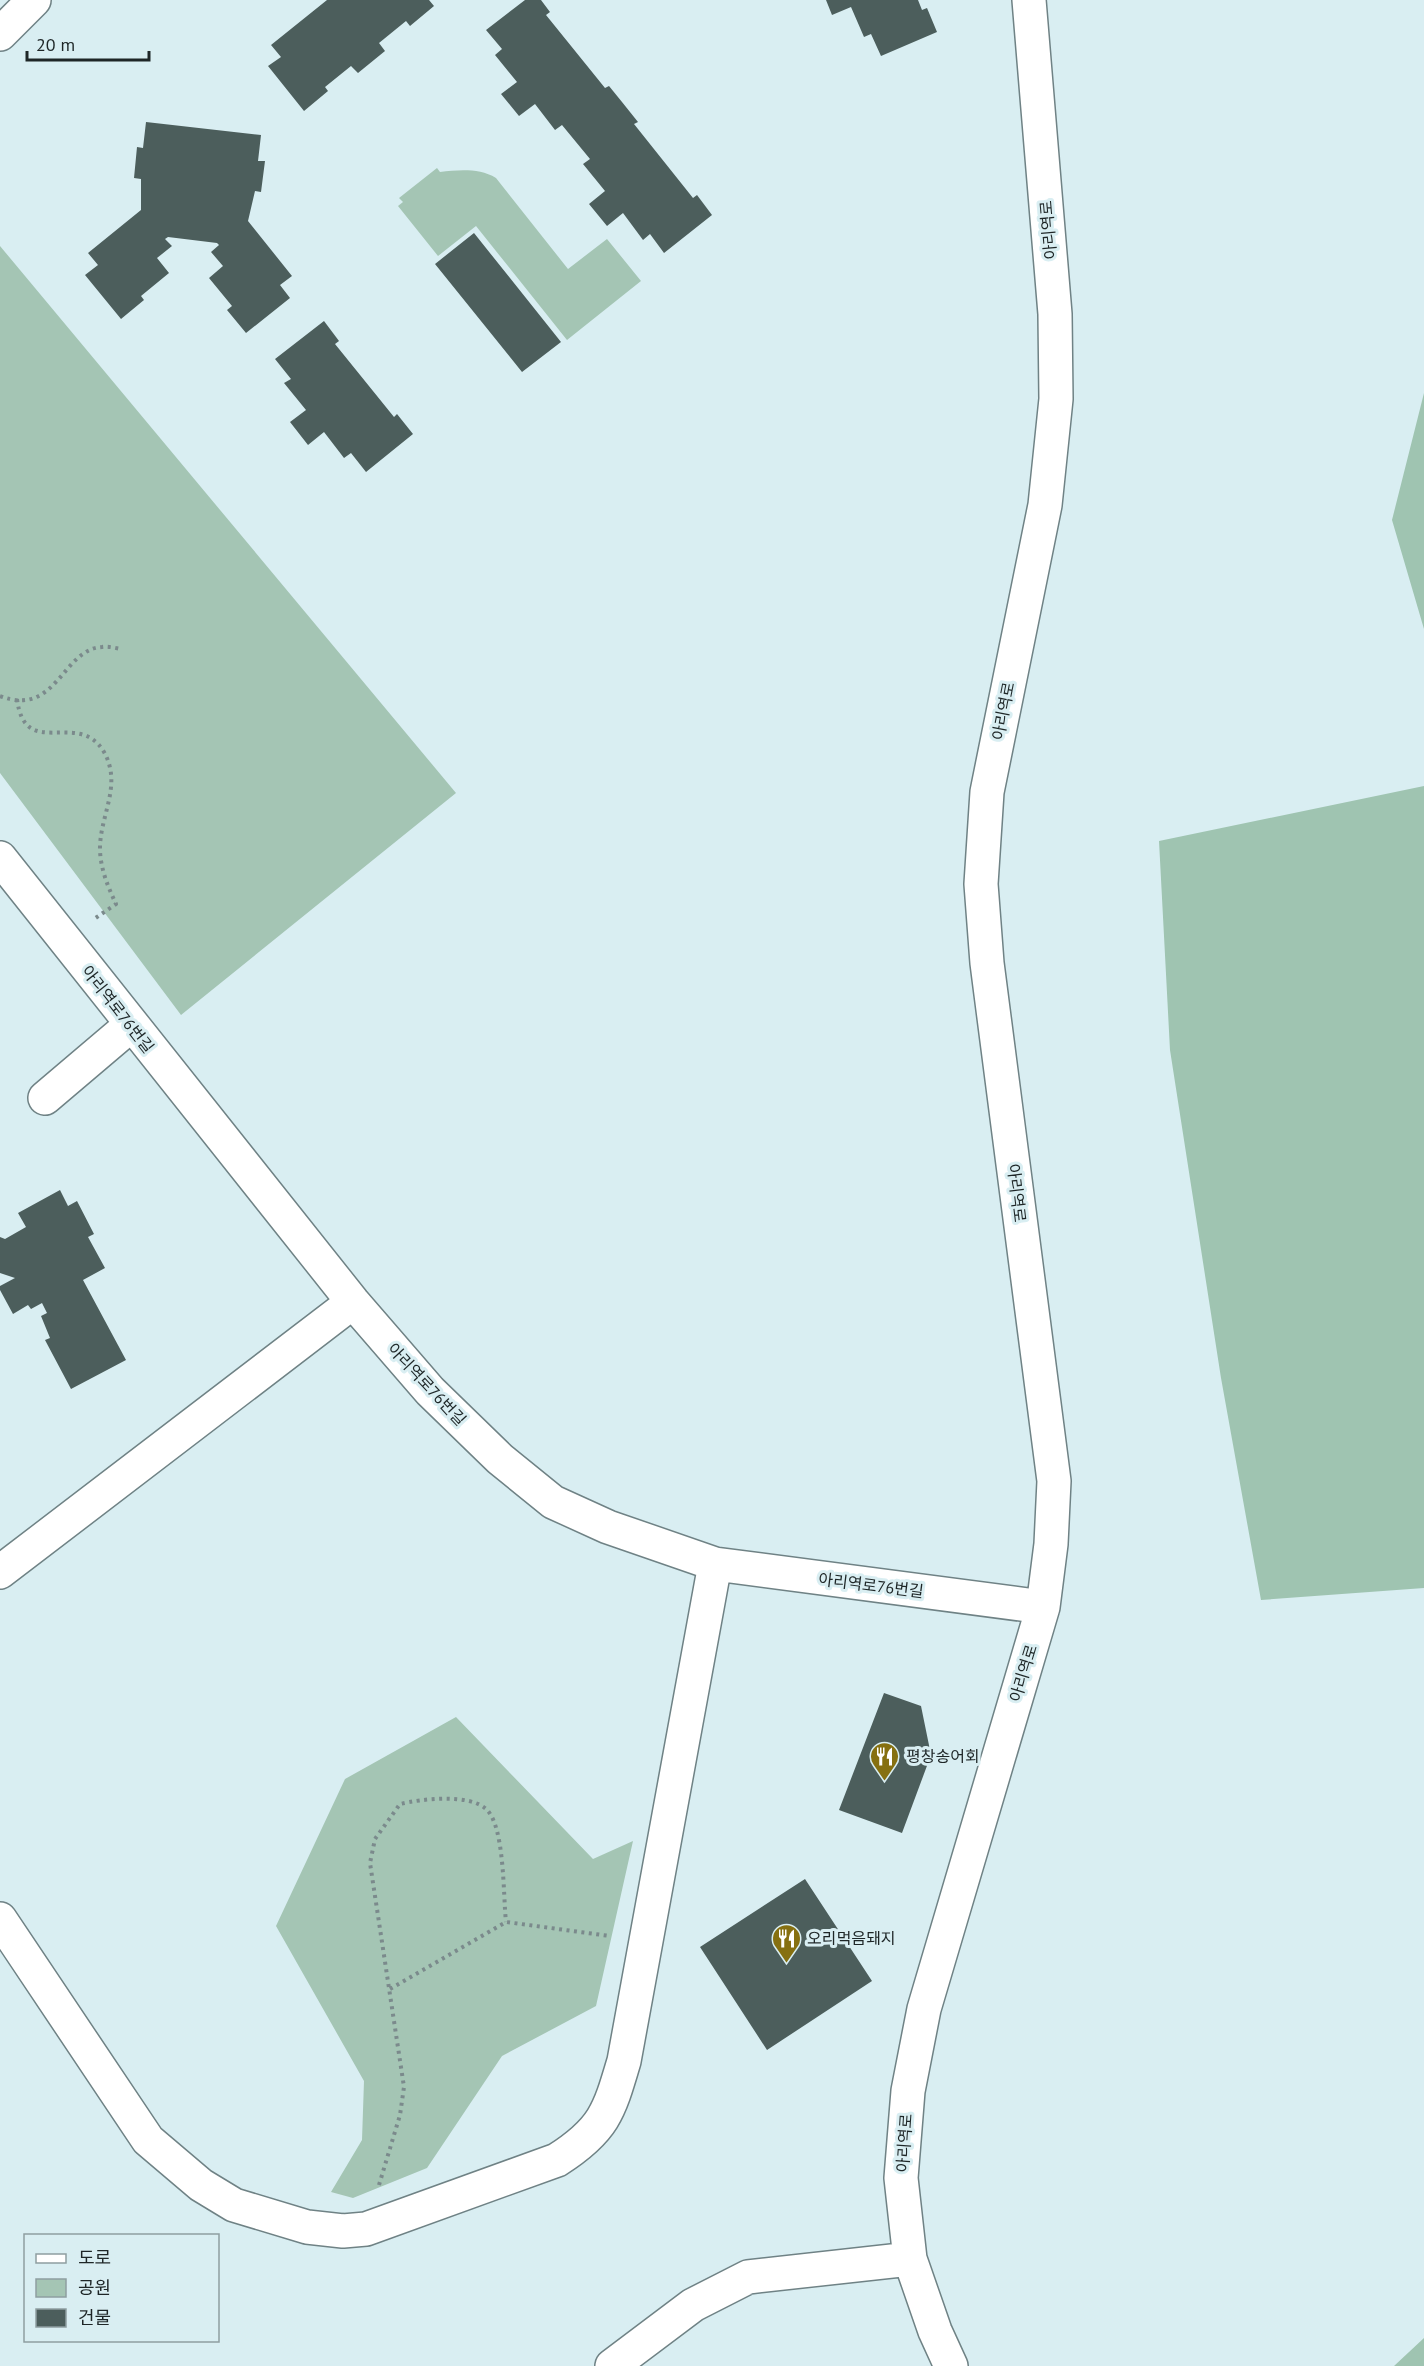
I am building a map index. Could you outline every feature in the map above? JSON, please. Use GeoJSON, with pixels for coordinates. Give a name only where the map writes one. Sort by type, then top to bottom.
{"type":"FeatureCollection","features":[{"type":"Feature","properties":{"kind":"street"},"geometry":{"type":"LineString","coordinates":[[0,34],[34,0]]}},
{"type":"Feature","properties":{"kind":"street","name":"아리역로"},"geometry":{"type":"LineString","coordinates":[[951,2366],[935,2331],[910,2259],[901,2178],[908,2091],[924,2009],[1043,1607],[1051,1544],[1054,1481],[987,963],[981,884],[987,792],[1045,504],[1056,399],[1056,314],[1029,0]]}},
{"type":"Feature","properties":{"kind":"street","name":"아리역로76번길"},"geometry":{"type":"LineString","coordinates":[[0,858],[353,1302],[430,1391],[500,1458],[553,1502],[608,1527],[715,1564],[1043,1607]]}},
{"type":"Feature","properties":{"kind":"street"},"geometry":{"type":"LineString","coordinates":[[45,1098],[131,1025]]}},
{"type":"Feature","properties":{"kind":"street"},"geometry":{"type":"LineString","coordinates":[[0,1572],[353,1302]]}},
{"type":"Feature","properties":{"kind":"street"},"geometry":{"type":"LineString","coordinates":[[0,1919],[124,2108],[148,2140],[201,2185],[234,2205],[307,2227],[342,2231],[366,2229],[557,2160],[581,2145],[601,2125],[613,2098],[624,2061],[715,1564]]}},
{"type":"Feature","properties":{"kind":"street"},"geometry":{"type":"LineString","coordinates":[[612,2366],[693,2305],[748,2277],[910,2259]]}},
{"type":"Feature","properties":{"kind":"path"},"geometry":{"type":"LineString","coordinates":[[0,696],[17,699],[41,694],[59,681],[73,662],[86,652],[100,646],[121,649]]}},
{"type":"Feature","properties":{"kind":"path"},"geometry":{"type":"LineString","coordinates":[[17,699],[24,722],[33,730],[45,734],[76,731],[90,736],[103,750],[111,766],[112,788],[102,830],[100,850],[106,882],[116,904]]}},
{"type":"Feature","properties":{"kind":"path"},"geometry":{"type":"LineString","coordinates":[[366,2229],[400,2115],[404,2087],[370,1863],[375,1839],[400,1804],[420,1799],[467,1800],[486,1809],[498,1831],[506,1922]]}},
{"type":"Feature","properties":{"kind":"path"},"geometry":{"type":"LineString","coordinates":[[390,1989],[506,1922],[646,1941]]}},
{"type":"Feature","properties":{"kind":"green space"},"geometry":{"type":"Polygon","coordinates":[[[437,168],[440,172],[476,171],[496,178],[568,269],[607,239],[641,281],[567,340],[476,226],[438,256],[398,206],[403,202],[399,198],[437,168]]]}},
{"type":"Feature","properties":{"kind":"green space"},"geometry":{"type":"Polygon","coordinates":[[[0,246],[456,793],[181,1015],[0,773],[0,246]]]}},
{"type":"Feature","properties":{"kind":"green space"},"geometry":{"type":"Polygon","coordinates":[[[1424,393],[1424,629],[1392,520],[1424,393]]]}},
{"type":"Feature","properties":{"kind":"green space"},"geometry":{"type":"Polygon","coordinates":[[[1424,786],[1424,1588],[1261,1600],[1221,1378],[1170,1050],[1159,841],[1424,786]]]}},
{"type":"Feature","properties":{"kind":"green space"},"geometry":{"type":"Polygon","coordinates":[[[456,1717],[593,1859],[633,1841],[596,2006],[502,2056],[427,2168],[353,2198],[331,2192],[362,2140],[364,2081],[276,1926],[345,1779],[456,1717]]]}},
{"type":"Feature","properties":{"kind":"green space"},"geometry":{"type":"Polygon","coordinates":[[[1424,2338],[1424,2366],[1394,2366],[1424,2338]]]}},
{"type":"Feature","properties":{"kind":"building"},"geometry":{"type":"Polygon","coordinates":[[[327,0],[429,0],[434,6],[410,26],[406,21],[379,43],[385,51],[358,73],[351,66],[325,87],[328,91],[304,111],[268,66],[281,57],[271,45],[327,0]]]}},
{"type":"Feature","properties":{"kind":"building"},"geometry":{"type":"Polygon","coordinates":[[[525,0],[541,0],[550,12],[546,15],[605,88],[609,86],[622,102],[638,122],[634,124],[693,198],[697,195],[712,215],[664,253],[650,234],[643,240],[623,213],[607,226],[589,204],[605,191],[583,164],[590,159],[562,125],[555,130],[535,104],[519,116],[501,94],[517,82],[495,55],[502,49],[486,30],[525,0]]]}},
{"type":"Feature","properties":{"kind":"building"},"geometry":{"type":"Polygon","coordinates":[[[826,0],[918,0],[922,10],[927,8],[937,32],[881,56],[871,34],[864,37],[851,7],[832,15],[826,0]]]}},
{"type":"Feature","properties":{"kind":"building"},"geometry":{"type":"Polygon","coordinates":[[[146,122],[261,135],[258,161],[265,161],[261,192],[255,191],[248,221],[292,276],[280,285],[290,298],[246,333],[227,310],[232,306],[209,278],[223,266],[211,252],[219,245],[217,243],[168,237],[165,239],[172,246],[157,258],[169,273],[141,296],[144,300],[121,319],[85,275],[98,265],[88,253],[141,210],[141,179],[134,178],[137,147],[143,148],[146,122]]]}},
{"type":"Feature","properties":{"kind":"building"},"geometry":{"type":"Polygon","coordinates":[[[474,233],[561,342],[522,372],[435,264],[474,233]]]}},
{"type":"Feature","properties":{"kind":"building"},"geometry":{"type":"Polygon","coordinates":[[[324,321],[339,341],[335,344],[394,417],[397,414],[413,434],[366,472],[351,453],[344,458],[324,432],[308,445],[290,422],[306,410],[284,383],[291,379],[275,359],[324,321]]]}},
{"type":"Feature","properties":{"kind":"building"},"geometry":{"type":"Polygon","coordinates":[[[60,1190],[68,1206],[77,1201],[94,1234],[88,1237],[105,1268],[83,1280],[126,1360],[71,1389],[45,1340],[50,1338],[41,1316],[47,1313],[42,1303],[31,1309],[28,1305],[13,1314],[0,1290],[0,1286],[15,1278],[0,1273],[0,1237],[5,1239],[26,1227],[18,1213],[60,1190]]]}},
{"type":"Feature","properties":{"kind":"building","name":"평창송어회"},"geometry":{"type":"Polygon","coordinates":[[[884,1693],[921,1706],[931,1755],[902,1833],[839,1810],[884,1693]]]}},
{"type":"Feature","properties":{"kind":"building","name":"오리먹음돼지"},"geometry":{"type":"Polygon","coordinates":[[[805,1879],[872,1981],[767,2050],[700,1947],[805,1879]]]}},
{"type":"Feature","properties":{"kind":"place","name":"평창송어회"},"geometry":{"type":"Point","coordinates":[885,1782]}},
{"type":"Feature","properties":{"kind":"place","name":"오리먹음돼지"},"geometry":{"type":"Point","coordinates":[786,1964]}}]}
